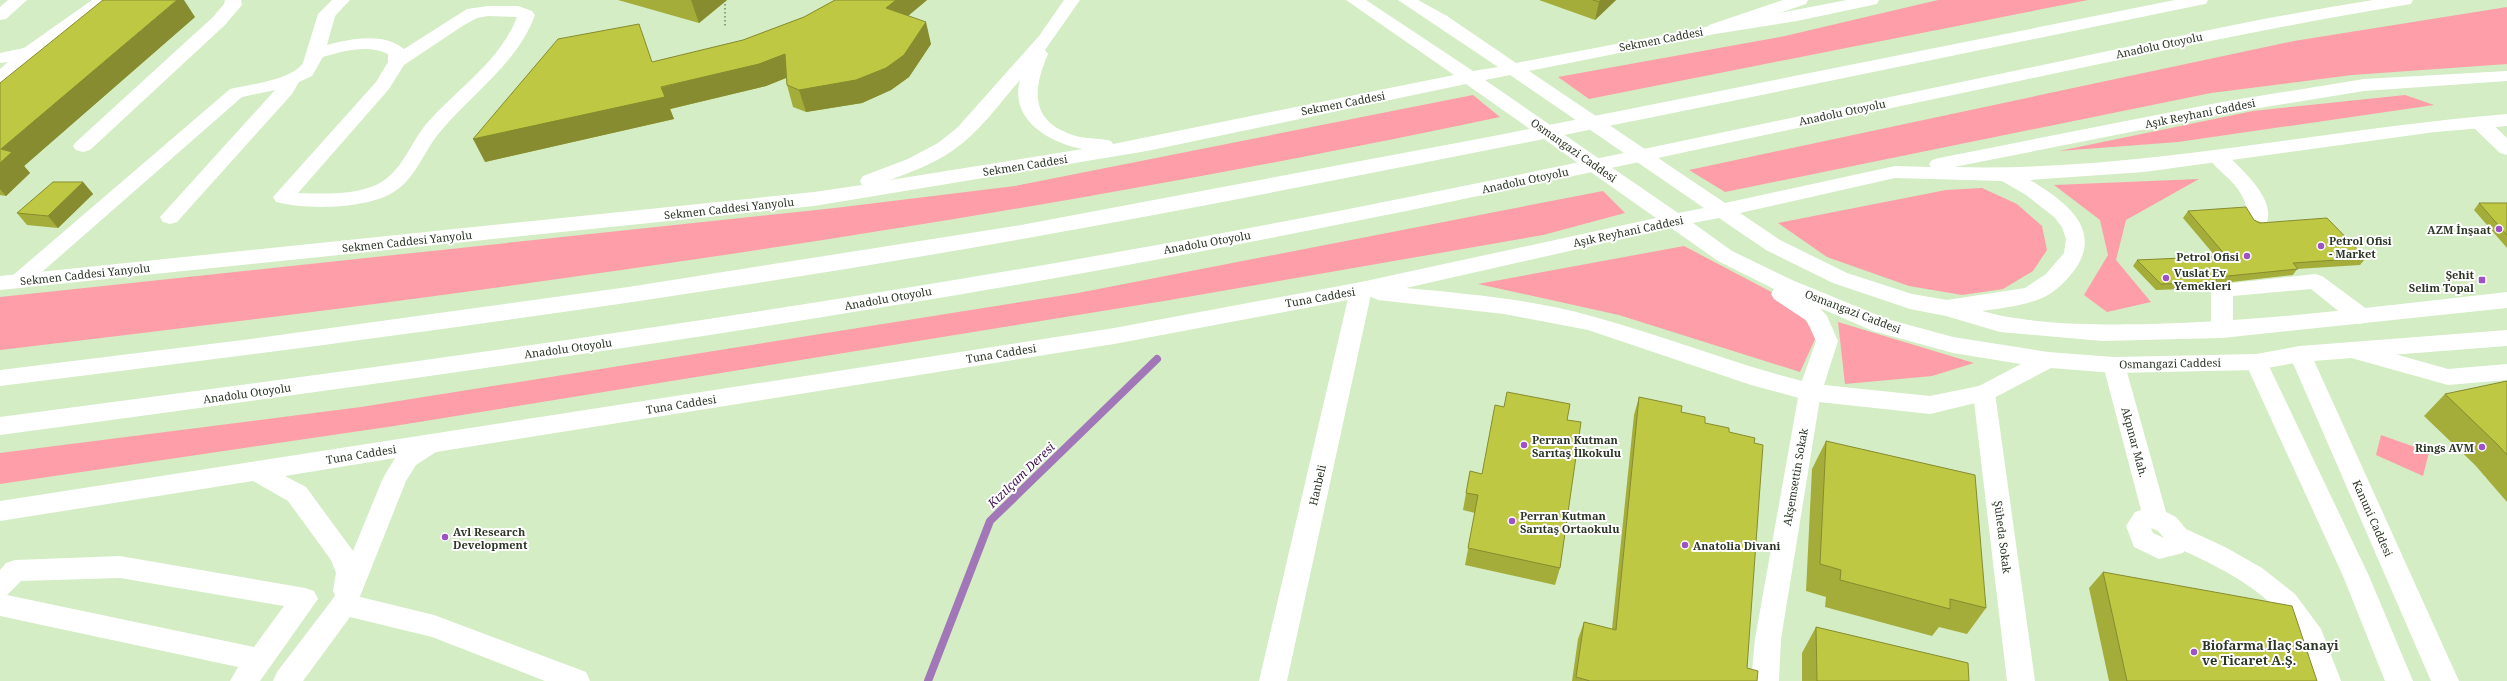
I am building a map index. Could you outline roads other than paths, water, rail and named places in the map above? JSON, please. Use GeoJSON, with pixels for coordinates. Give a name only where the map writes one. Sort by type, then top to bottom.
{"type":"FeatureCollection","features":[{"type":"Feature","properties":{"kind":"main road"},"geometry":{"type":"LineString","coordinates":[[0,15],[19,0]]}},
{"type":"Feature","properties":{"kind":"main road"},"geometry":{"type":"LineString","coordinates":[[0,78],[30,52],[94,5],[107,0]]}},
{"type":"Feature","properties":{"kind":"main road"},"geometry":{"type":"LineString","coordinates":[[83,146],[219,21],[233,6],[233,0]]}},
{"type":"Feature","properties":{"kind":"main road"},"geometry":{"type":"LineString","coordinates":[[9,282],[73,236],[236,93],[291,80],[309,68],[316,53],[327,14],[342,0]]}},
{"type":"Feature","properties":{"kind":"main road"},"geometry":{"type":"LineString","coordinates":[[814,199],[915,163],[945,147],[964,132],[1045,40],[1072,0]]}},
{"type":"Feature","properties":{"kind":"main road","name":"Osmangazi Caddesi"},"geometry":{"type":"LineString","coordinates":[[1354,0],[1406,33],[1725,256],[1785,284],[1881,324],[1953,345],[2048,360],[2114,365],[2256,362],[2300,354],[2507,338]]}},
{"type":"Feature","properties":{"kind":"main road"},"geometry":{"type":"LineString","coordinates":[[1406,0],[1441,20],[1772,245],[1840,278],[1910,301],[1946,308],[2000,324],[2102,333],[2222,330],[2507,300]]}},
{"type":"Feature","properties":{"kind":"main road"},"geometry":{"type":"LineString","coordinates":[[1715,29],[1800,0]]}},
{"type":"Feature","properties":{"kind":"main road","name":"Sekmen Caddesi"},"geometry":{"type":"LineString","coordinates":[[814,199],[1147,145],[1326,106],[1715,29],[1797,16],[1871,0]]}},
{"type":"Feature","properties":{"kind":"main road"},"geometry":{"type":"LineString","coordinates":[[0,378],[251,347],[628,295],[1021,232],[1483,144],[2200,0]]}},
{"type":"Feature","properties":{"kind":"main road","name":"Anadolu Otoyolu"},"geometry":{"type":"LineString","coordinates":[[0,426],[625,340],[842,306],[1277,230],[1543,177],[1763,128],[2239,28],[2404,0]]}},
{"type":"Feature","properties":{"kind":"main road"},"geometry":{"type":"LineString","coordinates":[[316,53],[332,48],[371,45],[392,49],[397,52],[397,62],[383,85],[283,197],[294,201],[330,199],[384,190],[406,170],[432,130],[445,115],[494,66],[523,26],[526,15],[518,11],[474,13],[397,62]]}},
{"type":"Feature","properties":{"kind":"main road"},"geometry":{"type":"LineString","coordinates":[[1045,40],[1030,75],[1028,87],[1028,101],[1034,114],[1045,126],[1077,143],[1098,146],[1147,145]]}},
{"type":"Feature","properties":{"kind":"main road"},"geometry":{"type":"LineString","coordinates":[[0,58],[30,52]]}},
{"type":"Feature","properties":{"kind":"main road","name":"Aşık Reyhani Caddesi"},"geometry":{"type":"LineString","coordinates":[[1361,290],[1895,172],[2050,143],[2222,108],[2364,85],[2507,76]]}},
{"type":"Feature","properties":{"kind":"main road"},"geometry":{"type":"LineString","coordinates":[[170,217],[286,90],[291,80]]}},
{"type":"Feature","properties":{"kind":"main road","name":"Aşık Reyhani Caddesi"},"geometry":{"type":"LineString","coordinates":[[1895,172],[2006,175],[2144,166],[2435,126],[2507,120]]}},
{"type":"Feature","properties":{"kind":"main road"},"geometry":{"type":"LineString","coordinates":[[2480,123],[2507,149]]}},
{"type":"Feature","properties":{"kind":"main road"},"geometry":{"type":"LineString","coordinates":[[2216,156],[2248,188],[2258,206],[2258,221]]}},
{"type":"Feature","properties":{"kind":"main road"},"geometry":{"type":"LineString","coordinates":[[1946,308],[2033,293],[2051,282],[2071,260],[2076,248],[2075,234],[2066,216],[2039,193],[2006,175]]}},
{"type":"Feature","properties":{"kind":"main road","name":"Sekmen Caddesi Yanyolu"},"geometry":{"type":"LineString","coordinates":[[9,282],[814,199]]}},
{"type":"Feature","properties":{"kind":"main road","name":"Akşemsettin Sokak"},"geometry":{"type":"LineString","coordinates":[[1725,256],[1816,316],[1827,341],[1810,392],[1768,639],[1765,681]]}},
{"type":"Feature","properties":{"kind":"main road"},"geometry":{"type":"LineString","coordinates":[[2222,330],[2222,290],[2315,281],[2360,316]]}},
{"type":"Feature","properties":{"kind":"main road"},"geometry":{"type":"LineString","coordinates":[[1361,290],[1504,306],[1590,323],[1759,379],[1810,392],[1930,405],[1984,394],[2048,360]]}},
{"type":"Feature","properties":{"kind":"main road","name":"Tuna Caddesi"},"geometry":{"type":"LineString","coordinates":[[0,511],[1114,336],[1361,290]]}},
{"type":"Feature","properties":{"kind":"main road","name":"Hanbeli"},"geometry":{"type":"LineString","coordinates":[[1279,680],[1361,290]]}},
{"type":"Feature","properties":{"kind":"main road"},"geometry":{"type":"LineString","coordinates":[[2256,327],[2300,354]]}},
{"type":"Feature","properties":{"kind":"main road"},"geometry":{"type":"LineString","coordinates":[[2256,327],[2256,362],[2356,576],[2399,681]]}},
{"type":"Feature","properties":{"kind":"main road"},"geometry":{"type":"LineString","coordinates":[[2352,350],[2448,377],[2507,372]]}},
{"type":"Feature","properties":{"kind":"main road","name":"Kanuni Caddesi"},"geometry":{"type":"LineString","coordinates":[[2300,354],[2445,681]]}},
{"type":"Feature","properties":{"kind":"main road","name":"Akpınar Mah."},"geometry":{"type":"LineString","coordinates":[[2114,365],[2155,518],[2144,519],[2138,526],[2143,540],[2159,549],[2174,546],[2177,536],[2232,561],[2284,600],[2299,616],[2313,638],[2326,681]]}},
{"type":"Feature","properties":{"kind":"main road","name":"Şüheda Sokak"},"geometry":{"type":"LineString","coordinates":[[1984,394],[2021,681]]}},
{"type":"Feature","properties":{"kind":"main road"},"geometry":{"type":"LineString","coordinates":[[287,681],[344,604],[395,478],[408,458],[433,443]]}},
{"type":"Feature","properties":{"kind":"main road"},"geometry":{"type":"LineString","coordinates":[[254,470],[297,494],[342,554],[349,573],[344,604]]}},
{"type":"Feature","properties":{"kind":"main road"},"geometry":{"type":"LineString","coordinates":[[0,587],[15,571],[120,567],[305,599],[244,681]]}},
{"type":"Feature","properties":{"kind":"main road"},"geometry":{"type":"LineString","coordinates":[[344,604],[434,626],[576,681]]}},
{"type":"Feature","properties":{"kind":"main road"},"geometry":{"type":"LineString","coordinates":[[0,605],[260,660]]}},
{"type":"Feature","properties":{"kind":"waterway","name":"Kızılçam Deresi"},"geometry":{"type":"LineString","coordinates":[[928,681],[990,521],[1157,359]]}},
{"type":"Feature","properties":{"kind":"place","name":"AZM İnşaat"},"geometry":{"type":"Point","coordinates":[2499,229]}},
{"type":"Feature","properties":{"kind":"place","name":"Petrol Ofisi - Market"},"geometry":{"type":"Point","coordinates":[2321,246]}},
{"type":"Feature","properties":{"kind":"place","name":"Petrol Ofisi"},"geometry":{"type":"Point","coordinates":[2247,256]}},
{"type":"Feature","properties":{"kind":"place","name":"Vuslat Ev Yemekleri"},"geometry":{"type":"Point","coordinates":[2166,278]}},
{"type":"Feature","properties":{"kind":"place","name":"Şehit Selim Topal"},"geometry":{"type":"Point","coordinates":[2482,280]}},
{"type":"Feature","properties":{"kind":"place","name":"Perran Kutman Sarıtaş İlkokulu"},"geometry":{"type":"Point","coordinates":[1524,445]}},
{"type":"Feature","properties":{"kind":"place","name":"Rings AVM"},"geometry":{"type":"Point","coordinates":[2482,447]}},
{"type":"Feature","properties":{"kind":"place","name":"Perran Kutman Sarıtaş Ortaokulu"},"geometry":{"type":"Point","coordinates":[1512,521]}},
{"type":"Feature","properties":{"kind":"place","name":"Avl Research Development"},"geometry":{"type":"Point","coordinates":[445,537]}},
{"type":"Feature","properties":{"kind":"place","name":"Anatolia Divani"},"geometry":{"type":"Point","coordinates":[1685,545]}},
{"type":"Feature","properties":{"kind":"place","name":"Biofarma İlaç Sanayi ve Ticaret A.Ş."},"geometry":{"type":"Point","coordinates":[2194,652]}}]}
